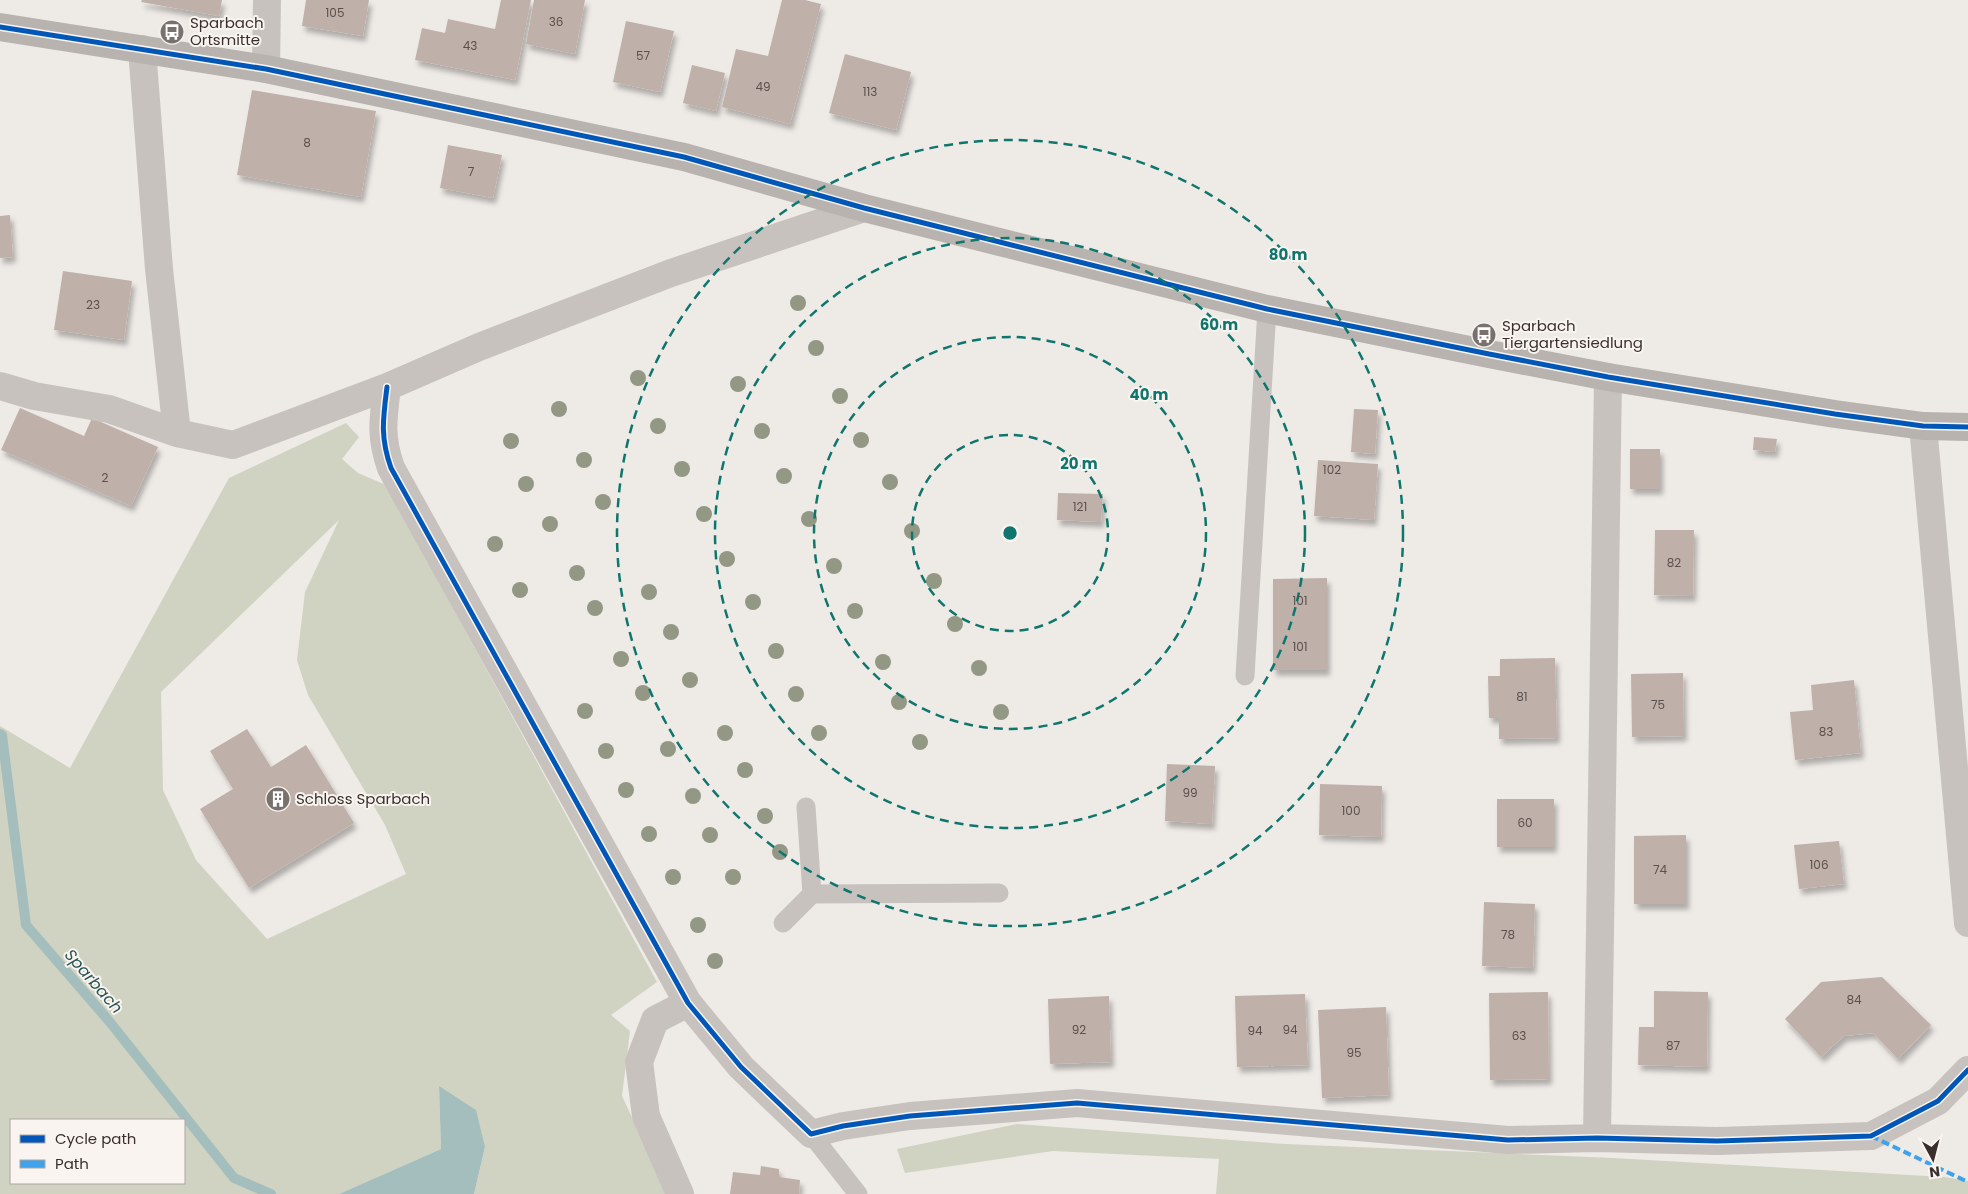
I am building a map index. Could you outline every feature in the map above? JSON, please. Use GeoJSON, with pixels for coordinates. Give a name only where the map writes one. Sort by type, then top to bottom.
{"type":"FeatureCollection","features":[{"type":"Feature","properties":{"kind":"street"},"geometry":{"type":"LineString","coordinates":[[266,69],[267,0]]}},
{"type":"Feature","properties":{"kind":"street"},"geometry":{"type":"LineString","coordinates":[[0,28],[266,69],[684,157],[864,208],[1267,309],[1608,377],[1834,414],[1923,426],[1968,427]]}},
{"type":"Feature","properties":{"kind":"street"},"geometry":{"type":"LineString","coordinates":[[142,49],[159,269],[176,433]]}},
{"type":"Feature","properties":{"kind":"street"},"geometry":{"type":"LineString","coordinates":[[0,386],[34,396],[109,408],[176,433],[233,445],[387,388],[479,347],[671,273],[864,208]]}},
{"type":"Feature","properties":{"kind":"street"},"geometry":{"type":"LineString","coordinates":[[1597,1138],[1608,377]]}},
{"type":"Feature","properties":{"kind":"street"},"geometry":{"type":"LineString","coordinates":[[387,388],[382,424],[384,450],[391,468],[688,1002],[741,1067],[811,1134],[843,1126],[910,1116],[1077,1103],[1508,1140],[1597,1138],[1717,1141],[1871,1136],[1938,1101],[1968,1070]]}},
{"type":"Feature","properties":{"kind":"street"},"geometry":{"type":"LineString","coordinates":[[1923,426],[1968,923]]}},
{"type":"Feature","properties":{"kind":"street"},"geometry":{"type":"LineString","coordinates":[[680,1194],[646,1116],[639,1062],[655,1020],[688,1002]]}},
{"type":"Feature","properties":{"kind":"lane"},"geometry":{"type":"LineString","coordinates":[[1245,676],[1267,309]]}},
{"type":"Feature","properties":{"kind":"lane"},"geometry":{"type":"LineString","coordinates":[[806,807],[812,894]]}},
{"type":"Feature","properties":{"kind":"lane"},"geometry":{"type":"LineString","coordinates":[[784,923],[812,894],[999,893]]}},
{"type":"Feature","properties":{"kind":"lane"},"geometry":{"type":"LineString","coordinates":[[811,1134],[858,1194]]}},
{"type":"Feature","properties":{"kind":"green space"},"geometry":{"type":"Polygon","coordinates":[[[346,423],[359,437],[342,459],[358,473],[386,485],[657,982],[611,1015],[630,1031],[622,1096],[668,1194],[474,1194],[485,1147],[439,1087],[441,1149],[339,1194],[0,1194],[0,726],[70,768],[229,478],[346,423]],[[339,520],[161,692],[163,790],[196,860],[267,939],[406,874],[385,825],[308,695],[297,660],[305,592],[339,520]]]}},
{"type":"Feature","properties":{"kind":"green space"},"geometry":{"type":"Polygon","coordinates":[[[1017,1124],[1285,1144],[1613,1158],[1944,1177],[1968,1181],[1968,1194],[1216,1194],[1219,1159],[1053,1151],[905,1173],[897,1149],[1017,1124]]]}},
{"type":"Feature","properties":{"kind":"water"},"geometry":{"type":"Polygon","coordinates":[[[439,1086],[476,1110],[485,1147],[474,1194],[339,1194],[441,1149],[439,1086]]]}},
{"type":"Feature","properties":{"kind":"building"},"geometry":{"type":"Polygon","coordinates":[[[142,0],[222,0],[219,16],[141,2],[142,0]]]}},
{"type":"Feature","properties":{"kind":"building"},"geometry":{"type":"Polygon","coordinates":[[[306,0],[369,0],[363,36],[302,26],[306,0]]]}},
{"type":"Feature","properties":{"kind":"building"},"geometry":{"type":"Polygon","coordinates":[[[501,0],[531,0],[515,80],[415,60],[422,28],[445,33],[448,19],[495,29],[501,0]]]}},
{"type":"Feature","properties":{"kind":"building"},"geometry":{"type":"Polygon","coordinates":[[[534,0],[585,0],[575,54],[526,44],[534,0]]]}},
{"type":"Feature","properties":{"kind":"building"},"geometry":{"type":"Polygon","coordinates":[[[782,0],[805,0],[821,4],[790,124],[722,107],[736,49],[768,56],[782,0]]]}},
{"type":"Feature","properties":{"kind":"building"},"geometry":{"type":"Polygon","coordinates":[[[626,21],[674,31],[660,92],[613,82],[626,21]]]}},
{"type":"Feature","properties":{"kind":"building"},"geometry":{"type":"Polygon","coordinates":[[[845,54],[911,72],[896,130],[829,113],[845,54]]]}},
{"type":"Feature","properties":{"kind":"building"},"geometry":{"type":"Polygon","coordinates":[[[692,65],[725,73],[716,111],[683,103],[692,65]]]}},
{"type":"Feature","properties":{"kind":"building"},"geometry":{"type":"Polygon","coordinates":[[[252,90],[376,111],[361,197],[237,175],[252,90]]]}},
{"type":"Feature","properties":{"kind":"building"},"geometry":{"type":"Polygon","coordinates":[[[448,145],[502,155],[493,198],[440,188],[448,145]]]}},
{"type":"Feature","properties":{"kind":"building"},"geometry":{"type":"Polygon","coordinates":[[[10,215],[13,257],[0,258],[0,216],[10,215]]]}},
{"type":"Feature","properties":{"kind":"building"},"geometry":{"type":"Polygon","coordinates":[[[63,271],[132,281],[124,340],[54,330],[63,271]]]}},
{"type":"Feature","properties":{"kind":"building"},"geometry":{"type":"Polygon","coordinates":[[[20,408],[84,436],[92,418],[158,447],[131,506],[1,450],[20,408]]]}},
{"type":"Feature","properties":{"kind":"building"},"geometry":{"type":"Polygon","coordinates":[[[1354,409],[1378,410],[1375,454],[1351,452],[1354,409]]]}},
{"type":"Feature","properties":{"kind":"building"},"geometry":{"type":"Polygon","coordinates":[[[1754,437],[1777,439],[1775,452],[1753,450],[1754,437]]]}},
{"type":"Feature","properties":{"kind":"building"},"geometry":{"type":"Polygon","coordinates":[[[1630,449],[1660,449],[1660,489],[1630,489],[1630,449]]]}},
{"type":"Feature","properties":{"kind":"building"},"geometry":{"type":"Polygon","coordinates":[[[1318,460],[1378,464],[1374,520],[1314,516],[1318,460]]]}},
{"type":"Feature","properties":{"kind":"building"},"geometry":{"type":"Polygon","coordinates":[[[1058,493],[1103,494],[1101,522],[1057,520],[1058,493]]]}},
{"type":"Feature","properties":{"kind":"building"},"geometry":{"type":"Polygon","coordinates":[[[1655,530],[1694,530],[1693,596],[1654,595],[1655,530]]]}},
{"type":"Feature","properties":{"kind":"building"},"geometry":{"type":"Polygon","coordinates":[[[1327,578],[1327,670],[1273,670],[1273,579],[1327,578]]]}},
{"type":"Feature","properties":{"kind":"building"},"geometry":{"type":"Polygon","coordinates":[[[1555,658],[1557,738],[1499,739],[1499,718],[1489,718],[1488,676],[1500,676],[1500,659],[1555,658]]]}},
{"type":"Feature","properties":{"kind":"building"},"geometry":{"type":"Polygon","coordinates":[[[1683,673],[1684,736],[1632,737],[1631,674],[1683,673]]]}},
{"type":"Feature","properties":{"kind":"building"},"geometry":{"type":"Polygon","coordinates":[[[1854,680],[1861,753],[1795,760],[1790,712],[1813,710],[1811,685],[1854,680]]]}},
{"type":"Feature","properties":{"kind":"building","name":"Schloss Sparbach"},"geometry":{"type":"Polygon","coordinates":[[[247,729],[271,767],[306,745],[354,823],[249,888],[200,809],[233,789],[210,751],[247,729]]]}},
{"type":"Feature","properties":{"kind":"building"},"geometry":{"type":"Polygon","coordinates":[[[1167,764],[1215,766],[1212,824],[1165,821],[1167,764]]]}},
{"type":"Feature","properties":{"kind":"building"},"geometry":{"type":"Polygon","coordinates":[[[1320,784],[1382,786],[1381,837],[1319,835],[1320,784]]]}},
{"type":"Feature","properties":{"kind":"building"},"geometry":{"type":"Polygon","coordinates":[[[1497,799],[1554,799],[1554,847],[1497,847],[1497,799]]]}},
{"type":"Feature","properties":{"kind":"building"},"geometry":{"type":"Polygon","coordinates":[[[1686,835],[1686,904],[1634,904],[1634,836],[1686,835]]]}},
{"type":"Feature","properties":{"kind":"building"},"geometry":{"type":"Polygon","coordinates":[[[1839,841],[1844,884],[1799,889],[1794,845],[1839,841]]]}},
{"type":"Feature","properties":{"kind":"building"},"geometry":{"type":"Polygon","coordinates":[[[1484,902],[1535,904],[1533,968],[1482,966],[1484,902]]]}},
{"type":"Feature","properties":{"kind":"building"},"geometry":{"type":"Polygon","coordinates":[[[1882,977],[1931,1025],[1898,1059],[1873,1033],[1844,1036],[1821,1057],[1785,1019],[1821,982],[1882,977]]]}},
{"type":"Feature","properties":{"kind":"building"},"geometry":{"type":"Polygon","coordinates":[[[1654,991],[1708,992],[1707,1067],[1638,1065],[1639,1027],[1654,1027],[1654,991]]]}},
{"type":"Feature","properties":{"kind":"building"},"geometry":{"type":"Polygon","coordinates":[[[1548,992],[1549,1079],[1490,1080],[1489,993],[1548,992]]]}},
{"type":"Feature","properties":{"kind":"building"},"geometry":{"type":"Polygon","coordinates":[[[1305,994],[1308,1065],[1237,1067],[1235,996],[1305,994]]]}},
{"type":"Feature","properties":{"kind":"building"},"geometry":{"type":"Polygon","coordinates":[[[1109,996],[1111,1062],[1050,1064],[1048,999],[1109,996]]]}},
{"type":"Feature","properties":{"kind":"building"},"geometry":{"type":"Polygon","coordinates":[[[1386,1007],[1389,1095],[1322,1098],[1318,1010],[1386,1007]]]}},
{"type":"Feature","properties":{"kind":"building"},"geometry":{"type":"Polygon","coordinates":[[[761,1166],[779,1169],[779,1177],[800,1180],[799,1194],[730,1194],[733,1172],[760,1175],[761,1166]]]}},
{"type":"Feature","properties":{"kind":"waterway","name":"Sparbach"},"geometry":{"type":"LineString","coordinates":[[0,734],[2,735],[26,925],[109,1021],[234,1178],[271,1194]]}},
{"type":"Feature","properties":{"kind":"marked path"},"geometry":{"type":"LineString","coordinates":[[1871,1136],[1968,1182]]}},
{"type":"Feature","properties":{"kind":"cycle path"},"geometry":{"type":"LineString","coordinates":[[0,27],[266,69],[684,157],[864,208],[1267,309],[1608,377],[1835,414],[1923,426],[1968,427]]}},
{"type":"Feature","properties":{"kind":"cycle path"},"geometry":{"type":"LineString","coordinates":[[387,387],[383,428],[385,447],[391,468],[688,1003],[741,1067],[811,1134],[843,1126],[910,1116],[1077,1103],[1508,1140],[1597,1138],[1717,1141],[1871,1136],[1938,1101],[1968,1070]]}},
{"type":"Feature","properties":{"kind":"place","name":"Sparbach Ortsmitte"},"geometry":{"type":"Point","coordinates":[172,32]}},
{"type":"Feature","properties":{"kind":"place","name":"Sparbach Tiergartensiedlung"},"geometry":{"type":"Point","coordinates":[1484,335]}},
{"type":"Feature","properties":{"kind":"place","name":"Schloss Sparbach"},"geometry":{"type":"Point","coordinates":[278,799]}}]}
